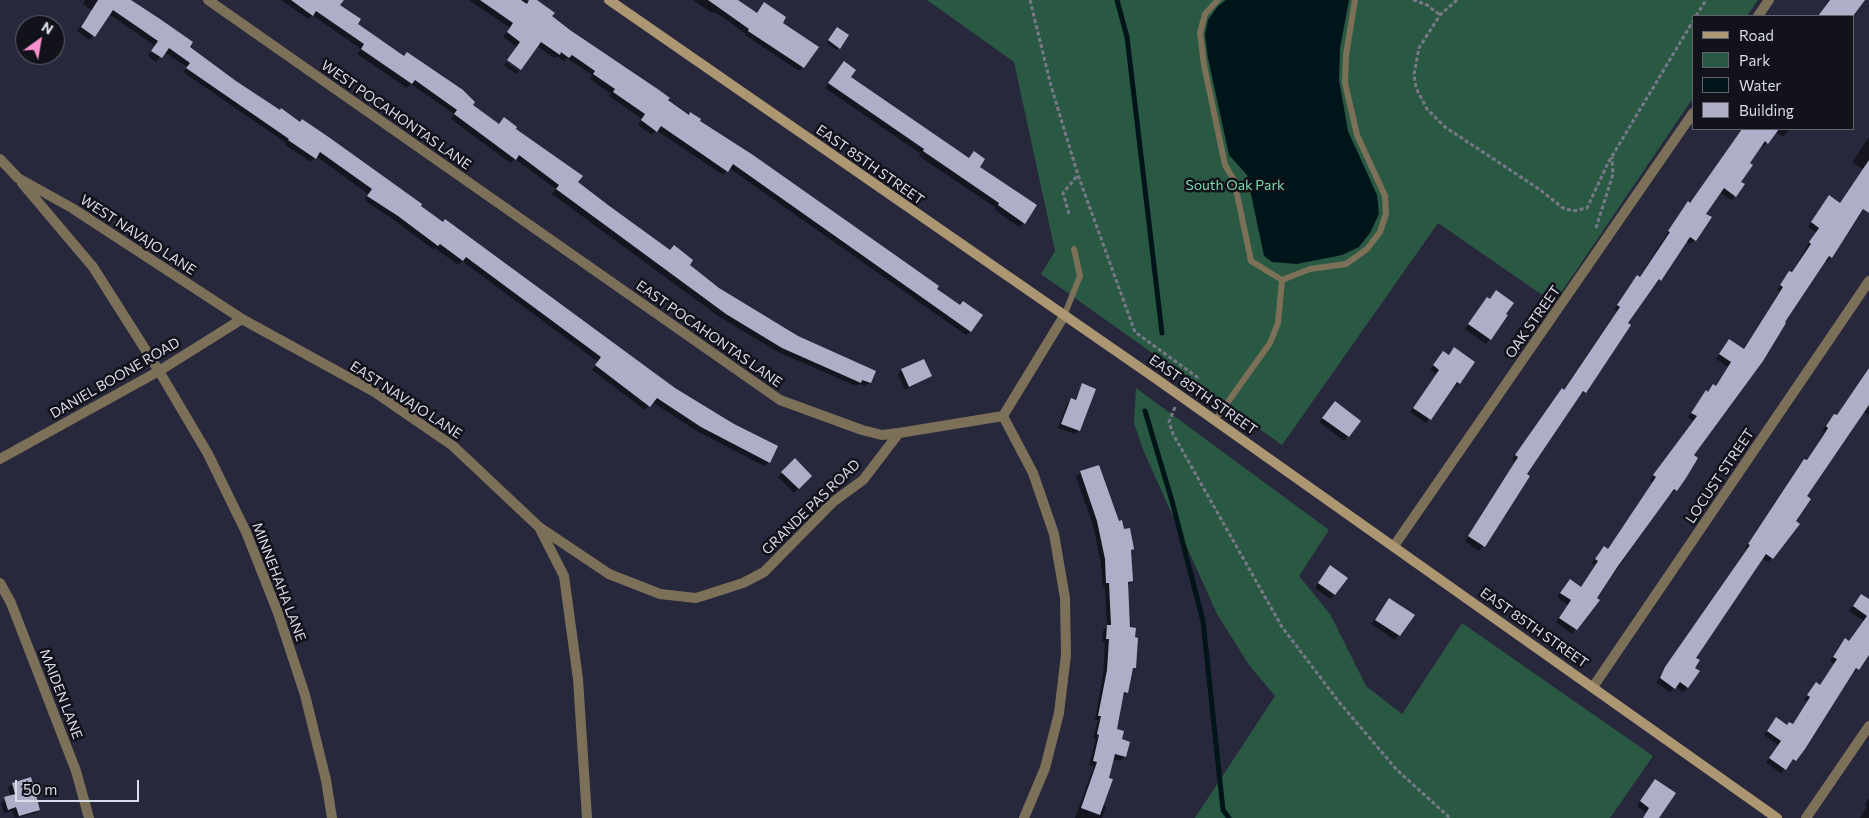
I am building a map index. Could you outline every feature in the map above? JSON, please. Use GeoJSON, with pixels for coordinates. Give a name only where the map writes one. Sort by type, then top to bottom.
{"type":"FeatureCollection","features":[{"type":"Feature","properties":{"kind":"main road","name":"EAST 85TH STREET"},"geometry":{"type":"LineString","coordinates":[[609,0],[1215,420],[1777,818]]}},
{"type":"Feature","properties":{"kind":"street","name":"WEST POCAHONTAS LANE"},"geometry":{"type":"LineString","coordinates":[[208,0],[568,252]]}},
{"type":"Feature","properties":{"kind":"street"},"geometry":{"type":"LineString","coordinates":[[1759,15],[1769,0]]}},
{"type":"Feature","properties":{"kind":"street","name":"OAK STREET"},"geometry":{"type":"LineString","coordinates":[[1394,546],[1603,246],[1692,114]]}},
{"type":"Feature","properties":{"kind":"street","name":"WEST NAVAJO LANE"},"geometry":{"type":"LineString","coordinates":[[0,159],[93,267],[159,371]]}},
{"type":"Feature","properties":{"kind":"street","name":"WEST NAVAJO LANE"},"geometry":{"type":"LineString","coordinates":[[18,178],[72,208],[242,318]]}},
{"type":"Feature","properties":{"kind":"street","name":"EAST POCAHONTAS LANE"},"geometry":{"type":"LineString","coordinates":[[568,252],[780,400],[862,430],[882,435],[899,433]]}},
{"type":"Feature","properties":{"kind":"street","name":"LOCUST STREET"},"geometry":{"type":"LineString","coordinates":[[1593,687],[1869,281]]}},
{"type":"Feature","properties":{"kind":"street"},"geometry":{"type":"LineString","coordinates":[[899,433],[1003,416],[1064,316]]}},
{"type":"Feature","properties":{"kind":"street","name":"DANIEL BOONE ROAD"},"geometry":{"type":"LineString","coordinates":[[0,459],[159,371],[242,318]]}},
{"type":"Feature","properties":{"kind":"street","name":"EAST NAVAJO LANE"},"geometry":{"type":"LineString","coordinates":[[242,318],[373,391],[453,446],[539,527],[609,574],[660,594]]}},
{"type":"Feature","properties":{"kind":"street","name":"MINNEHAHA LANE"},"geometry":{"type":"LineString","coordinates":[[159,371],[208,454],[246,532],[278,613],[305,695],[326,780],[332,818]]}},
{"type":"Feature","properties":{"kind":"street"},"geometry":{"type":"LineString","coordinates":[[1003,416],[1033,473],[1054,534],[1065,598],[1066,656],[1060,713],[1045,768],[1024,818]]}},
{"type":"Feature","properties":{"kind":"street","name":"GRANDE PAS ROAD"},"geometry":{"type":"LineString","coordinates":[[660,594],[696,598],[743,583],[764,572],[833,502],[863,480],[899,433]]}},
{"type":"Feature","properties":{"kind":"street","name":"EAST NAVAJO LANE"},"geometry":{"type":"LineString","coordinates":[[539,527],[564,576],[578,679],[587,818]]}},
{"type":"Feature","properties":{"kind":"street","name":"MAIDEN LANE"},"geometry":{"type":"LineString","coordinates":[[0,583],[11,603],[76,771],[90,818]]}},
{"type":"Feature","properties":{"kind":"street"},"geometry":{"type":"LineString","coordinates":[[1806,818],[1869,726]]}},
{"type":"Feature","properties":{"kind":"lane"},"geometry":{"type":"LineString","coordinates":[[1218,0],[1205,14],[1200,33],[1204,65],[1225,165],[1234,180],[1251,261],[1282,280]]}},
{"type":"Feature","properties":{"kind":"lane"},"geometry":{"type":"LineString","coordinates":[[1282,280],[1310,269],[1346,264],[1367,249],[1380,232],[1386,214],[1385,196],[1357,135],[1344,83],[1346,55],[1355,0]]}},
{"type":"Feature","properties":{"kind":"lane"},"geometry":{"type":"LineString","coordinates":[[1064,316],[1080,276],[1074,249]]}},
{"type":"Feature","properties":{"kind":"lane"},"geometry":{"type":"LineString","coordinates":[[1215,420],[1270,343],[1278,323],[1282,280]]}},
{"type":"Feature","properties":{"kind":"path"},"geometry":{"type":"LineString","coordinates":[[1030,0],[1051,86],[1078,175],[1135,332],[1197,377],[1194,381]]}},
{"type":"Feature","properties":{"kind":"path"},"geometry":{"type":"LineString","coordinates":[[1413,0],[1427,5],[1440,15]]}},
{"type":"Feature","properties":{"kind":"path"},"geometry":{"type":"LineString","coordinates":[[1457,0],[1440,15],[1419,48],[1414,74],[1416,88],[1427,109],[1445,127],[1539,189],[1563,208],[1573,211],[1587,208],[1612,156],[1692,23]]}},
{"type":"Feature","properties":{"kind":"path"},"geometry":{"type":"LineString","coordinates":[[1697,15],[1706,0]]}},
{"type":"Feature","properties":{"kind":"path"},"geometry":{"type":"LineString","coordinates":[[1603,246],[1593,239],[1613,174],[1612,156]]}},
{"type":"Feature","properties":{"kind":"path"},"geometry":{"type":"LineString","coordinates":[[1069,214],[1063,193],[1078,175]]}},
{"type":"Feature","properties":{"kind":"path"},"geometry":{"type":"LineString","coordinates":[[1171,412],[1169,422],[1173,434],[1282,627],[1339,702],[1397,770],[1450,818]]}},
{"type":"Feature","properties":{"kind":"green space","name":"South Oak Park"},"geometry":{"type":"Polygon","coordinates":[[[927,0],[1758,0],[1748,15],[1692,15],[1692,99],[1554,303],[1438,223],[1282,445],[1041,274],[1055,251],[1014,62],[927,0]]]}},
{"type":"Feature","properties":{"kind":"green space"},"geometry":{"type":"Polygon","coordinates":[[[1136,388],[1329,530],[1299,576],[1330,614],[1366,686],[1402,714],[1462,623],[1653,756],[1610,818],[1195,818],[1275,696],[1249,665],[1217,614],[1144,452],[1134,423],[1136,388]]]}},
{"type":"Feature","properties":{"kind":"water"},"geometry":{"type":"Polygon","coordinates":[[[1226,0],[1349,0],[1340,48],[1339,80],[1348,131],[1377,195],[1379,214],[1370,233],[1359,247],[1342,255],[1297,264],[1272,262],[1264,256],[1247,175],[1229,155],[1208,58],[1205,35],[1208,20],[1218,6],[1226,0]]]}},
{"type":"Feature","properties":{"kind":"building"},"geometry":{"type":"Polygon","coordinates":[[[98,0],[131,0],[160,19],[193,42],[190,47],[236,81],[280,110],[281,108],[300,122],[302,119],[330,138],[422,204],[421,206],[443,222],[445,219],[675,388],[734,424],[778,446],[770,463],[701,427],[657,398],[650,407],[595,365],[601,357],[466,257],[463,261],[440,244],[438,246],[367,196],[372,189],[320,152],[316,159],[288,140],[186,68],[190,63],[169,48],[162,58],[151,51],[158,41],[113,10],[95,37],[81,27],[98,0]]]}},
{"type":"Feature","properties":{"kind":"building"},"geometry":{"type":"Polygon","coordinates":[[[291,0],[344,0],[340,5],[361,19],[358,24],[404,56],[407,52],[463,90],[475,102],[473,105],[499,124],[504,117],[517,127],[516,129],[583,176],[578,182],[608,205],[670,250],[674,245],[693,260],[690,265],[719,288],[798,336],[876,371],[871,383],[862,380],[861,383],[782,348],[726,314],[556,189],[559,185],[519,155],[516,160],[454,114],[457,110],[415,80],[412,84],[361,49],[364,44],[316,11],[313,16],[291,0]]]}},
{"type":"Feature","properties":{"kind":"building"},"geometry":{"type":"Polygon","coordinates":[[[480,0],[521,0],[527,4],[529,0],[537,0],[555,13],[552,16],[570,30],[659,90],[670,98],[668,100],[689,115],[690,112],[701,119],[700,121],[753,155],[939,286],[937,289],[960,305],[963,301],[983,315],[971,332],[733,164],[728,172],[661,126],[657,132],[641,120],[645,114],[613,92],[615,89],[593,74],[595,71],[572,55],[569,58],[561,52],[560,55],[541,42],[521,70],[507,60],[520,42],[507,32],[513,23],[480,0]]]}},
{"type":"Feature","properties":{"kind":"building"},"geometry":{"type":"Polygon","coordinates":[[[708,0],[738,0],[757,13],[764,2],[786,17],[783,23],[819,47],[804,68],[748,31],[749,29],[708,0]]]}},
{"type":"Feature","properties":{"kind":"building"},"geometry":{"type":"Polygon","coordinates":[[[1830,0],[1865,0],[1854,15],[1819,15],[1830,0]]]}},
{"type":"Feature","properties":{"kind":"building"},"geometry":{"type":"Polygon","coordinates":[[[837,27],[849,35],[840,49],[828,40],[837,27]]]}},
{"type":"Feature","properties":{"kind":"building"},"geometry":{"type":"Polygon","coordinates":[[[844,61],[856,70],[851,77],[969,158],[974,151],[985,159],[980,167],[1037,205],[1025,224],[998,205],[999,203],[923,151],[924,149],[828,83],[844,61]]]}},
{"type":"Feature","properties":{"kind":"building"},"geometry":{"type":"Polygon","coordinates":[[[1741,130],[1778,130],[1768,144],[1765,141],[1750,163],[1753,165],[1741,182],[1745,184],[1736,197],[1724,188],[1706,214],[1712,217],[1696,241],[1690,237],[1661,281],[1659,279],[1628,323],[1631,325],[1586,393],[1583,391],[1527,474],[1530,476],[1485,547],[1468,536],[1518,457],[1515,455],[1562,388],[1564,390],[1620,307],[1617,305],[1637,275],[1640,277],[1688,201],[1690,203],[1741,130]]]}},
{"type":"Feature","properties":{"kind":"building"},"geometry":{"type":"Polygon","coordinates":[[[1869,160],[1869,213],[1863,209],[1832,258],[1829,256],[1785,322],[1763,361],[1694,455],[1698,458],[1686,478],[1677,491],[1674,489],[1618,566],[1597,598],[1600,600],[1577,630],[1559,618],[1571,600],[1560,593],[1570,579],[1581,587],[1598,561],[1595,559],[1604,546],[1608,549],[1656,477],[1653,475],[1697,416],[1691,413],[1706,390],[1708,392],[1713,384],[1716,386],[1731,362],[1719,354],[1729,339],[1744,349],[1783,287],[1780,285],[1789,271],[1792,272],[1811,244],[1809,242],[1819,228],[1811,222],[1829,195],[1840,203],[1869,160]]]}},
{"type":"Feature","properties":{"kind":"building"},"geometry":{"type":"Polygon","coordinates":[[[1496,290],[1514,303],[1491,340],[1468,324],[1487,297],[1490,299],[1496,290]]]}},
{"type":"Feature","properties":{"kind":"building"},"geometry":{"type":"Polygon","coordinates":[[[1454,347],[1475,362],[1460,384],[1457,382],[1431,420],[1413,408],[1439,370],[1433,365],[1443,351],[1449,355],[1454,347]]]}},
{"type":"Feature","properties":{"kind":"building"},"geometry":{"type":"Polygon","coordinates":[[[924,359],[932,376],[909,387],[901,369],[924,359]]]}},
{"type":"Feature","properties":{"kind":"building"},"geometry":{"type":"Polygon","coordinates":[[[1869,368],[1869,405],[1807,496],[1811,499],[1796,521],[1800,524],[1773,559],[1766,554],[1696,658],[1700,660],[1695,668],[1700,671],[1688,688],[1680,682],[1675,689],[1660,678],[1665,667],[1750,545],[1748,544],[1804,459],[1807,460],[1828,428],[1826,426],[1834,414],[1837,415],[1869,368]]]}},
{"type":"Feature","properties":{"kind":"building"},"geometry":{"type":"Polygon","coordinates":[[[1082,383],[1096,389],[1080,431],[1061,424],[1071,398],[1076,400],[1082,383]]]}},
{"type":"Feature","properties":{"kind":"building"},"geometry":{"type":"Polygon","coordinates":[[[1335,401],[1361,421],[1349,437],[1322,418],[1335,401]]]}},
{"type":"Feature","properties":{"kind":"building"},"geometry":{"type":"Polygon","coordinates":[[[795,458],[812,476],[799,489],[781,472],[795,458]]]}},
{"type":"Feature","properties":{"kind":"building"},"geometry":{"type":"Polygon","coordinates":[[[1099,465],[1119,521],[1122,520],[1124,529],[1130,528],[1134,549],[1131,550],[1133,581],[1128,582],[1130,627],[1136,628],[1135,637],[1138,638],[1136,668],[1133,668],[1128,693],[1124,692],[1117,729],[1124,731],[1122,739],[1130,742],[1126,757],[1115,754],[1109,778],[1113,779],[1100,815],[1081,808],[1097,762],[1093,761],[1099,735],[1097,734],[1101,716],[1098,716],[1107,670],[1109,639],[1106,639],[1107,625],[1111,625],[1109,583],[1106,583],[1105,559],[1097,521],[1080,471],[1099,465]]]}},
{"type":"Feature","properties":{"kind":"building"},"geometry":{"type":"Polygon","coordinates":[[[1330,565],[1348,578],[1335,595],[1318,583],[1330,565]]]}},
{"type":"Feature","properties":{"kind":"building"},"geometry":{"type":"Polygon","coordinates":[[[1861,594],[1869,599],[1869,655],[1859,670],[1856,668],[1805,749],[1796,761],[1793,759],[1786,770],[1769,758],[1781,741],[1767,731],[1776,717],[1787,725],[1789,722],[1793,724],[1810,697],[1807,695],[1816,682],[1820,685],[1837,659],[1833,657],[1845,638],[1849,641],[1867,616],[1853,606],[1861,594]]]}},
{"type":"Feature","properties":{"kind":"building"},"geometry":{"type":"Polygon","coordinates":[[[1389,598],[1415,615],[1400,636],[1375,620],[1389,598]]]}},
{"type":"Feature","properties":{"kind":"building"},"geometry":{"type":"Polygon","coordinates":[[[31,777],[40,810],[19,816],[16,807],[8,810],[4,797],[15,794],[12,783],[31,777]]]}},
{"type":"Feature","properties":{"kind":"building"},"geometry":{"type":"Polygon","coordinates":[[[1655,779],[1676,793],[1659,818],[1643,818],[1649,808],[1640,801],[1655,779]]]}},
{"type":"Feature","properties":{"kind":"waterway"},"geometry":{"type":"LineString","coordinates":[[1117,0],[1127,37],[1162,333]]}},
{"type":"Feature","properties":{"kind":"waterway"},"geometry":{"type":"LineString","coordinates":[[1145,411],[1172,501],[1203,621],[1223,810],[1229,818]]}}]}
